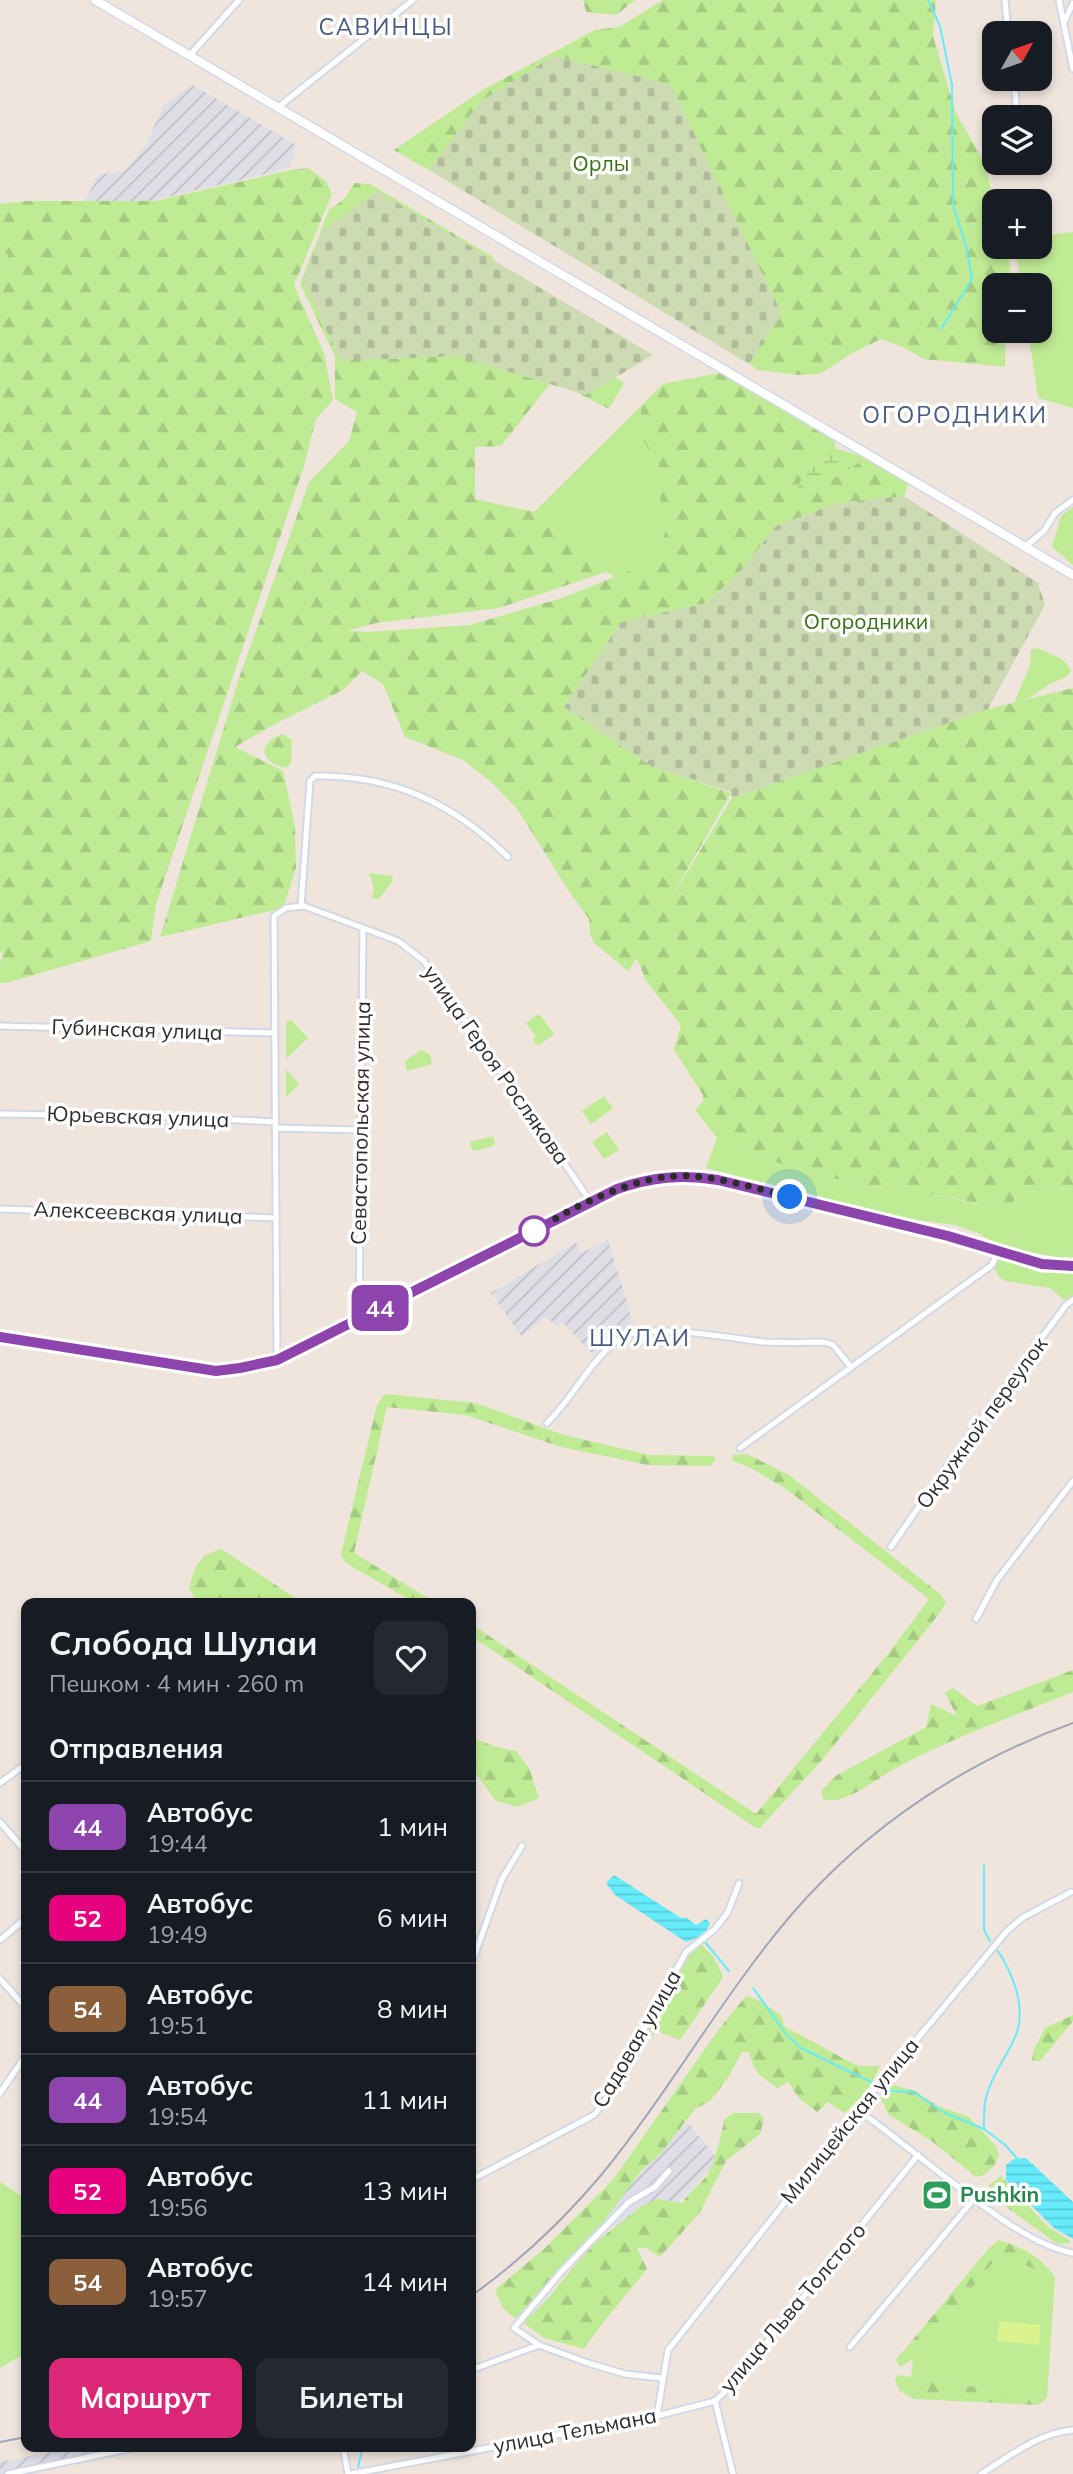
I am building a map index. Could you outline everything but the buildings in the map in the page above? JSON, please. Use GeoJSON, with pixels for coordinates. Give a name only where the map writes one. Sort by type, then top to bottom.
{"type":"FeatureCollection","features":[{"type":"Feature","properties":{"kind":"main road"},"geometry":{"type":"LineString","coordinates":[[96,0],[1073,575]]}},
{"type":"Feature","properties":{"kind":"main road"},"geometry":{"type":"LineString","coordinates":[[0,1337],[216,1371],[277,1360],[617,1189],[643,1181],[689,1175],[818,1203],[1042,1264],[1073,1266]]}},
{"type":"Feature","properties":{"kind":"street"},"geometry":{"type":"LineString","coordinates":[[189,56],[239,0]]}},
{"type":"Feature","properties":{"kind":"street"},"geometry":{"type":"LineString","coordinates":[[277,107],[413,0]]}},
{"type":"Feature","properties":{"kind":"street"},"geometry":{"type":"LineString","coordinates":[[1005,0],[1008,21]]}},
{"type":"Feature","properties":{"kind":"street"},"geometry":{"type":"LineString","coordinates":[[1059,0],[1073,69]]}},
{"type":"Feature","properties":{"kind":"street"},"geometry":{"type":"LineString","coordinates":[[1064,22],[1073,3]]}},
{"type":"Feature","properties":{"kind":"street"},"geometry":{"type":"LineString","coordinates":[[1015,91],[1016,103]]}},
{"type":"Feature","properties":{"kind":"street"},"geometry":{"type":"LineString","coordinates":[[1026,546],[1044,531],[1055,513],[1073,500]]}},
{"type":"Feature","properties":{"kind":"street"},"geometry":{"type":"LineString","coordinates":[[277,1360],[274,916],[286,908],[301,906],[310,781],[315,776],[370,780],[402,788],[433,800],[478,829],[508,857]]}},
{"type":"Feature","properties":{"kind":"street","name":"улица Героя Рослякова"},"geometry":{"type":"LineString","coordinates":[[301,906],[398,941],[417,954],[432,970],[591,1202]]}},
{"type":"Feature","properties":{"kind":"street","name":"Севастопольская улица"},"geometry":{"type":"LineString","coordinates":[[359,1319],[363,928]]}},
{"type":"Feature","properties":{"kind":"street","name":"Губинская улица"},"geometry":{"type":"LineString","coordinates":[[0,1026],[274,1033]]}},
{"type":"Feature","properties":{"kind":"street","name":"Юрьевская улица"},"geometry":{"type":"LineString","coordinates":[[0,1114],[186,1117],[361,1130]]}},
{"type":"Feature","properties":{"kind":"street","name":"Алексеевская улица"},"geometry":{"type":"LineString","coordinates":[[0,1209],[276,1218]]}},
{"type":"Feature","properties":{"kind":"street"},"geometry":{"type":"LineString","coordinates":[[740,1448],[992,1265],[998,1251]]}},
{"type":"Feature","properties":{"kind":"street","name":"Окружной переулок"},"geometry":{"type":"LineString","coordinates":[[891,1547],[944,1470],[1066,1305],[1073,1300]]}},
{"type":"Feature","properties":{"kind":"street"},"geometry":{"type":"LineString","coordinates":[[547,1423],[563,1407],[609,1348],[634,1333],[684,1332],[766,1342],[824,1342],[833,1345],[851,1367]]}},
{"type":"Feature","properties":{"kind":"street"},"geometry":{"type":"LineString","coordinates":[[976,1619],[997,1580],[1073,1481]]}},
{"type":"Feature","properties":{"kind":"street"},"geometry":{"type":"LineString","coordinates":[[0,1783],[21,1768]]}},
{"type":"Feature","properties":{"kind":"street"},"geometry":{"type":"LineString","coordinates":[[0,1822],[21,1847]]}},
{"type":"Feature","properties":{"kind":"street"},"geometry":{"type":"LineString","coordinates":[[476,1951],[502,1879],[522,1846]]}},
{"type":"Feature","properties":{"kind":"street","name":"Садовая улица"},"geometry":{"type":"LineString","coordinates":[[476,2177],[594,2115],[603,2104],[686,1952],[711,1933],[728,1912],[739,1883]]}},
{"type":"Feature","properties":{"kind":"street","name":"Милицейская улица"},"geometry":{"type":"LineString","coordinates":[[657,2416],[661,2378],[668,2350],[858,2110],[1009,1929],[1022,1918],[1071,1892]]}},
{"type":"Feature","properties":{"kind":"street"},"geometry":{"type":"LineString","coordinates":[[0,1940],[21,1922]]}},
{"type":"Feature","properties":{"kind":"street"},"geometry":{"type":"LineString","coordinates":[[0,1979],[21,2002]]}},
{"type":"Feature","properties":{"kind":"street"},"geometry":{"type":"LineString","coordinates":[[0,2093],[21,2062]]}},
{"type":"Feature","properties":{"kind":"street"},"geometry":{"type":"LineString","coordinates":[[858,2110],[974,2199],[1035,2240],[1073,2253]]}},
{"type":"Feature","properties":{"kind":"street","name":"улица Льва Толстого"},"geometry":{"type":"LineString","coordinates":[[733,2474],[715,2401],[731,2386],[918,2155]]}},
{"type":"Feature","properties":{"kind":"street"},"geometry":{"type":"LineString","coordinates":[[661,2378],[625,2374],[588,2364],[538,2345],[514,2329],[562,2271],[629,2202],[655,2187],[669,2171]]}},
{"type":"Feature","properties":{"kind":"street"},"geometry":{"type":"LineString","coordinates":[[850,2347],[974,2199]]}},
{"type":"Feature","properties":{"kind":"street"},"geometry":{"type":"LineString","coordinates":[[476,2368],[538,2345]]}},
{"type":"Feature","properties":{"kind":"street","name":"улица Тельмана"},"geometry":{"type":"LineString","coordinates":[[476,2450],[657,2416],[715,2401]]}},
{"type":"Feature","properties":{"kind":"street"},"geometry":{"type":"LineString","coordinates":[[981,2474],[1042,2437],[1055,2432],[1073,2431]]}},
{"type":"Feature","properties":{"kind":"street"},"geometry":{"type":"LineString","coordinates":[[8,2474],[113,2452]]}},
{"type":"Feature","properties":{"kind":"street"},"geometry":{"type":"LineString","coordinates":[[344,2452],[350,2474]]}},
{"type":"Feature","properties":{"kind":"street","name":"улица Тельмана"},"geometry":{"type":"LineString","coordinates":[[350,2474],[466,2452]]}},
{"type":"Feature","properties":{"kind":"shaded area"},"geometry":{"type":"Polygon","coordinates":[[[193,85],[296,145],[294,157],[288,167],[137,204],[82,205],[99,175],[125,170],[145,146],[165,103],[193,85]]]}},
{"type":"Feature","properties":{"kind":"shaded area"},"geometry":{"type":"Polygon","coordinates":[[[608,1240],[633,1322],[593,1354],[562,1322],[556,1326],[546,1316],[522,1337],[491,1293],[576,1242],[581,1253],[608,1240]]]}},
{"type":"Feature","properties":{"kind":"shaded area"},"geometry":{"type":"Polygon","coordinates":[[[687,2122],[719,2160],[637,2246],[603,2215],[687,2122]]]}},
{"type":"Feature","properties":{"kind":"shaded area"},"geometry":{"type":"Polygon","coordinates":[[[52,2452],[135,2452],[25,2474],[0,2474],[0,2462],[52,2452]]]}},
{"type":"Feature","properties":{"kind":"green space"},"geometry":{"type":"Polygon","coordinates":[[[583,0],[635,0],[616,15],[586,12],[583,0]]]}},
{"type":"Feature","properties":{"kind":"green space"},"geometry":{"type":"Polygon","coordinates":[[[663,0],[936,0],[933,36],[956,113],[982,158],[982,175],[988,175],[990,189],[982,189],[982,259],[1009,259],[1011,273],[982,273],[982,343],[1005,343],[1005,367],[924,359],[881,339],[820,374],[798,375],[758,370],[736,355],[710,331],[394,150],[484,89],[595,30],[619,27],[663,0]]]}},
{"type":"Feature","properties":{"kind":"green space","name":"Орлы"},"geometry":{"type":"Polygon","coordinates":[[[554,56],[670,84],[782,314],[749,364],[429,170],[481,101],[554,56]]]}},
{"type":"Feature","properties":{"kind":"green space"},"geometry":{"type":"Polygon","coordinates":[[[308,168],[326,181],[332,194],[294,285],[324,353],[333,400],[316,419],[304,466],[156,904],[151,941],[0,983],[3,953],[0,952],[0,306],[8,254],[0,253],[0,204],[27,201],[155,201],[308,168]]]}},
{"type":"Feature","properties":{"kind":"green space"},"geometry":{"type":"Polygon","coordinates":[[[355,183],[370,184],[493,257],[503,325],[574,351],[624,383],[609,409],[553,380],[501,446],[475,447],[475,499],[534,512],[606,572],[499,608],[376,623],[346,631],[369,632],[470,625],[562,598],[641,566],[660,548],[669,521],[659,496],[667,480],[640,435],[641,406],[663,384],[719,373],[810,423],[834,440],[804,473],[798,489],[818,488],[868,457],[909,482],[904,496],[838,503],[776,526],[743,569],[707,603],[621,622],[564,707],[651,766],[731,793],[663,912],[732,798],[988,709],[1073,688],[1073,1189],[1021,1192],[1006,1209],[927,1193],[904,1185],[889,1196],[871,1188],[784,1165],[717,1138],[695,1110],[703,1101],[703,1095],[674,1050],[681,1025],[646,981],[637,958],[628,971],[594,943],[590,935],[589,919],[518,810],[490,781],[463,760],[405,737],[383,684],[362,671],[343,690],[235,747],[283,771],[295,826],[296,868],[283,908],[160,937],[239,678],[309,482],[349,441],[357,412],[335,399],[335,356],[300,284],[329,210],[343,200],[355,183]]]}},
{"type":"Feature","properties":{"kind":"green space"},"geometry":{"type":"Polygon","coordinates":[[[377,191],[653,355],[586,395],[456,356],[341,361],[303,281],[322,231],[377,191]]]}},
{"type":"Feature","properties":{"kind":"green space"},"geometry":{"type":"Polygon","coordinates":[[[1073,232],[1073,408],[1038,398],[1030,343],[1052,343],[1052,273],[1019,273],[1017,259],[1052,259],[1052,235],[1073,232]]]}},
{"type":"Feature","properties":{"kind":"green space"},"geometry":{"type":"Polygon","coordinates":[[[8,253],[0,306],[0,254],[8,253]]]}},
{"type":"Feature","properties":{"kind":"green space"},"geometry":{"type":"Polygon","coordinates":[[[641,406],[640,435],[667,480],[660,496],[669,521],[660,548],[641,566],[616,577],[606,572],[534,512],[641,406]]]}},
{"type":"Feature","properties":{"kind":"green space"},"geometry":{"type":"Polygon","coordinates":[[[834,440],[836,449],[868,457],[818,488],[797,489],[804,473],[834,440]]]}},
{"type":"Feature","properties":{"kind":"green space","name":"Огородники"},"geometry":{"type":"Polygon","coordinates":[[[904,496],[1038,583],[1045,605],[988,709],[732,798],[731,792],[651,766],[564,707],[621,622],[707,603],[743,569],[776,526],[838,503],[904,496]]]}},
{"type":"Feature","properties":{"kind":"green space"},"geometry":{"type":"Polygon","coordinates":[[[1073,507],[1073,565],[1052,547],[1061,516],[1073,507]]]}},
{"type":"Feature","properties":{"kind":"green space"},"geometry":{"type":"Polygon","coordinates":[[[1037,648],[1062,659],[1071,672],[1031,697],[1014,703],[1030,665],[1031,650],[1037,648]]]}},
{"type":"Feature","properties":{"kind":"green space"},"geometry":{"type":"Polygon","coordinates":[[[283,734],[292,740],[291,763],[286,768],[269,760],[264,750],[271,740],[283,734]]]}},
{"type":"Feature","properties":{"kind":"green space"},"geometry":{"type":"Polygon","coordinates":[[[369,873],[393,876],[392,882],[378,900],[372,897],[374,889],[369,873]]]}},
{"type":"Feature","properties":{"kind":"green space"},"geometry":{"type":"Polygon","coordinates":[[[539,1014],[554,1034],[538,1046],[533,1040],[536,1037],[526,1023],[539,1014]]]}},
{"type":"Feature","properties":{"kind":"green space"},"geometry":{"type":"Polygon","coordinates":[[[291,1020],[308,1038],[286,1059],[286,1022],[291,1020]]]}},
{"type":"Feature","properties":{"kind":"green space"},"geometry":{"type":"Polygon","coordinates":[[[421,1050],[430,1054],[432,1064],[407,1071],[405,1061],[421,1050]]]}},
{"type":"Feature","properties":{"kind":"green space"},"geometry":{"type":"Polygon","coordinates":[[[286,1069],[299,1084],[286,1097],[286,1069]]]}},
{"type":"Feature","properties":{"kind":"green space"},"geometry":{"type":"Polygon","coordinates":[[[604,1096],[613,1108],[591,1124],[582,1111],[604,1096]]]}},
{"type":"Feature","properties":{"kind":"green space"},"geometry":{"type":"Polygon","coordinates":[[[607,1132],[619,1150],[604,1159],[592,1142],[607,1132]]]}},
{"type":"Feature","properties":{"kind":"green space"},"geometry":{"type":"Polygon","coordinates":[[[493,1136],[493,1146],[472,1150],[470,1142],[493,1136]]]}},
{"type":"Feature","properties":{"kind":"green space"},"geometry":{"type":"Polygon","coordinates":[[[717,1138],[784,1165],[871,1188],[888,1196],[904,1185],[978,1204],[1021,1192],[1073,1189],[1073,1257],[1062,1258],[997,1244],[955,1225],[909,1219],[706,1168],[717,1138]]]}},
{"type":"Feature","properties":{"kind":"green space"},"geometry":{"type":"Polygon","coordinates":[[[999,1259],[1041,1273],[1073,1272],[1073,1297],[1064,1300],[1050,1288],[1005,1281],[999,1277],[994,1267],[999,1259]]]}},
{"type":"Feature","properties":{"kind":"green space"},"geometry":{"type":"Polygon","coordinates":[[[385,1394],[476,1403],[564,1435],[649,1455],[714,1456],[716,1459],[710,1466],[648,1465],[561,1447],[465,1415],[387,1407],[354,1553],[428,1598],[406,1598],[351,1566],[344,1561],[341,1554],[377,1405],[385,1394]]]}},
{"type":"Feature","properties":{"kind":"green space"},"geometry":{"type":"Polygon","coordinates":[[[747,1454],[789,1475],[940,1594],[946,1602],[823,1759],[760,1828],[756,1828],[476,1639],[476,1627],[756,1814],[888,1654],[929,1599],[786,1489],[749,1467],[732,1461],[733,1455],[747,1454]]]}},
{"type":"Feature","properties":{"kind":"green space"},"geometry":{"type":"Polygon","coordinates":[[[221,1549],[295,1598],[194,1598],[189,1588],[196,1567],[207,1555],[221,1549]]]}},
{"type":"Feature","properties":{"kind":"green space"},"geometry":{"type":"Polygon","coordinates":[[[1073,1670],[1073,1692],[935,1749],[841,1799],[824,1800],[821,1791],[837,1775],[926,1727],[931,1704],[957,1716],[945,1693],[953,1688],[977,1706],[1073,1670]]]}},
{"type":"Feature","properties":{"kind":"green space"},"geometry":{"type":"Polygon","coordinates":[[[476,1739],[516,1751],[529,1768],[539,1798],[518,1807],[496,1801],[476,1774],[476,1739]]]}},
{"type":"Feature","properties":{"kind":"green space"},"geometry":{"type":"Polygon","coordinates":[[[701,1944],[713,1956],[723,1977],[680,2040],[657,2031],[652,2036],[648,2028],[689,1956],[701,1944]]]}},
{"type":"Feature","properties":{"kind":"green space"},"geometry":{"type":"Polygon","coordinates":[[[746,1996],[758,2000],[781,2015],[784,2026],[846,2060],[859,2066],[880,2066],[868,2090],[845,2113],[828,2102],[817,2112],[799,2098],[788,2082],[777,2088],[762,2077],[753,2065],[749,2052],[742,2052],[727,2079],[710,2101],[695,2109],[661,2153],[642,2170],[601,2225],[517,2320],[503,2308],[495,2290],[545,2248],[612,2181],[719,2029],[746,1996]]]}},
{"type":"Feature","properties":{"kind":"green space"},"geometry":{"type":"Polygon","coordinates":[[[1073,2015],[1073,2021],[1040,2061],[1032,2061],[1033,2052],[1045,2028],[1073,2015]]]}},
{"type":"Feature","properties":{"kind":"green space"},"geometry":{"type":"Polygon","coordinates":[[[891,2084],[915,2091],[938,2106],[969,2117],[996,2146],[999,2155],[994,2166],[984,2175],[976,2177],[933,2142],[888,2114],[881,2098],[891,2084]]]}},
{"type":"Feature","properties":{"kind":"green space"},"geometry":{"type":"Polygon","coordinates":[[[733,2113],[759,2113],[764,2119],[760,2134],[726,2161],[700,2212],[660,2257],[647,2248],[637,2248],[647,2269],[584,2349],[544,2338],[524,2323],[590,2247],[640,2207],[658,2199],[682,2203],[708,2174],[718,2148],[724,2120],[733,2113]]]}},
{"type":"Feature","properties":{"kind":"green space"},"geometry":{"type":"Polygon","coordinates":[[[1001,2176],[1047,2226],[1070,2243],[1057,2244],[990,2195],[989,2185],[1001,2176]]]}},
{"type":"Feature","properties":{"kind":"green space"},"geometry":{"type":"Polygon","coordinates":[[[0,2182],[21,2196],[21,2356],[0,2368],[0,2182]]]}},
{"type":"Feature","properties":{"kind":"green space"},"geometry":{"type":"Polygon","coordinates":[[[999,2240],[1030,2254],[1043,2263],[1055,2277],[999,2255],[913,2359],[900,2367],[896,2360],[989,2248],[999,2240]]]}},
{"type":"Feature","properties":{"kind":"green space"},"geometry":{"type":"Polygon","coordinates":[[[999,2255],[1055,2277],[1047,2398],[911,2377],[913,2359],[999,2255]]]}},
{"type":"Feature","properties":{"kind":"green space"},"geometry":{"type":"Polygon","coordinates":[[[999,2321],[1041,2325],[1039,2345],[997,2341],[999,2321]]]}},
{"type":"Feature","properties":{"kind":"green space"},"geometry":{"type":"Polygon","coordinates":[[[897,2375],[1047,2398],[1038,2405],[914,2399],[900,2391],[895,2381],[897,2375]]]}},
{"type":"Feature","properties":{"kind":"water"},"geometry":{"type":"Polygon","coordinates":[[[614,1875],[681,1918],[687,1918],[696,1925],[706,1919],[710,1923],[704,1935],[686,1942],[615,1895],[606,1883],[614,1875]]]}},
{"type":"Feature","properties":{"kind":"water"},"geometry":{"type":"Polygon","coordinates":[[[1026,2158],[1073,2202],[1073,2239],[1054,2228],[1006,2180],[1006,2165],[1014,2159],[1026,2158]]]}},
{"type":"Feature","properties":{"kind":"waterway"},"geometry":{"type":"LineString","coordinates":[[928,0],[940,26],[952,85],[953,205],[966,246],[972,279],[941,329]]}},
{"type":"Feature","properties":{"kind":"waterway"},"geometry":{"type":"LineString","coordinates":[[984,1865],[984,1930],[990,1941]]}},
{"type":"Feature","properties":{"kind":"waterway"},"geometry":{"type":"LineString","coordinates":[[705,1942],[729,1971]]}},
{"type":"Feature","properties":{"kind":"waterway"},"geometry":{"type":"LineString","coordinates":[[984,2129],[986,2096],[1017,2032],[1020,2020],[1016,1989],[997,1950]]}},
{"type":"Feature","properties":{"kind":"waterway"},"geometry":{"type":"LineString","coordinates":[[753,1988],[786,2034],[801,2048],[875,2084]]}},
{"type":"Feature","properties":{"kind":"waterway"},"geometry":{"type":"LineString","coordinates":[[881,2086],[893,2091],[913,2092],[945,2113],[984,2129],[1017,2158]]}},
{"type":"Feature","properties":{"kind":"waterway"},"geometry":{"type":"LineString","coordinates":[[358,2467],[362,2452]]}},
{"type":"Feature","properties":{"kind":"railway"},"geometry":{"type":"LineString","coordinates":[[476,2292],[540,2240],[602,2174],[651,2110],[742,1978],[821,1882],[886,1825],[920,1800],[994,1757],[1073,1723]]}},
{"type":"Feature","properties":{"kind":"railway"},"geometry":{"type":"LineString","coordinates":[[0,2442],[21,2438]]}},
{"type":"Feature","properties":{"kind":"bus line","name":"44"},"geometry":{"type":"LineString","coordinates":[[0,1337],[216,1371],[277,1360],[617,1189],[643,1181],[689,1175],[818,1203],[948,1236],[1042,1264],[1073,1266]]}},
{"type":"Feature","properties":{"kind":"place","name":"Pushkin"},"geometry":{"type":"Point","coordinates":[937,2195]}},
{"type":"Feature","properties":{"kind":"district","name":"САВИНЦЫ"},"geometry":{"type":"Point","coordinates":[386,27]}},
{"type":"Feature","properties":{"kind":"district","name":"ОГОРОДНИКИ"},"geometry":{"type":"Point","coordinates":[955,415]}},
{"type":"Feature","properties":{"kind":"district","name":"ШУЛАИ"},"geometry":{"type":"Point","coordinates":[640,1338]}},
{"type":"Feature","properties":{"kind":"route"},"geometry":{"type":"LineString","coordinates":[[534,1231],[617,1189],[666,1177],[689,1175],[790,1197]]}}]}
